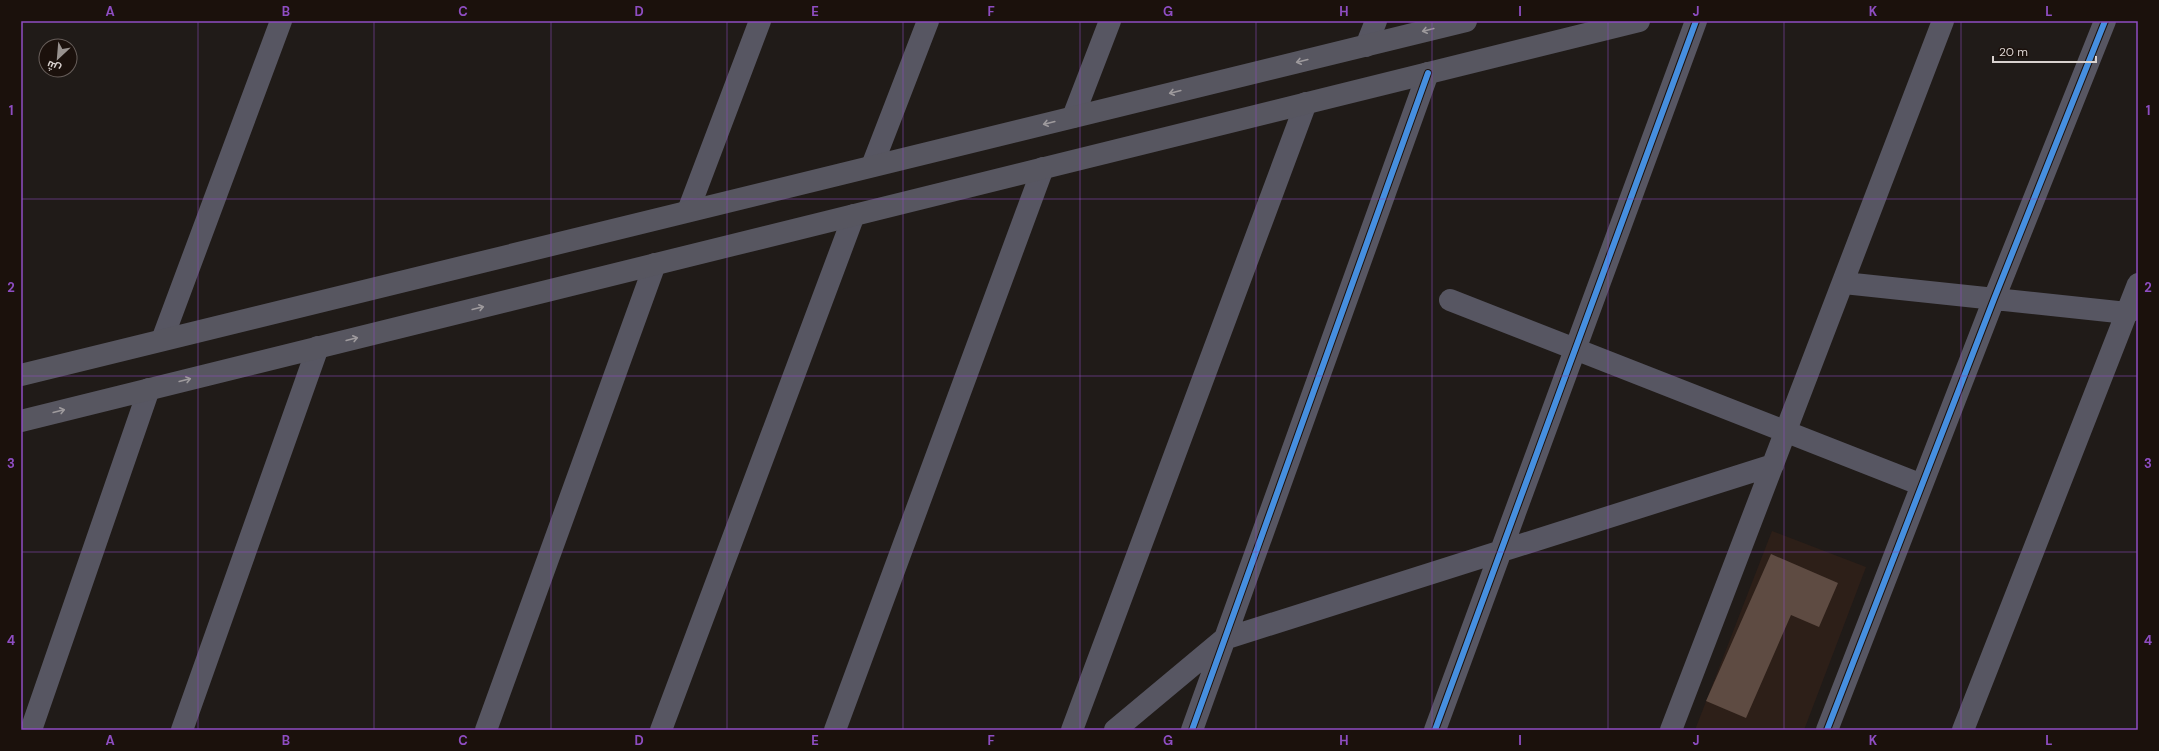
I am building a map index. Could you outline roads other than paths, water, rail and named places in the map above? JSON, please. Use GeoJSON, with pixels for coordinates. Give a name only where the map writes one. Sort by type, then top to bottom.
{"type":"FeatureCollection","features":[{"type":"Feature","properties":{"kind":"main road"},"geometry":{"type":"LineString","coordinates":[[21,375],[1466,21]]}},
{"type":"Feature","properties":{"kind":"main road"},"geometry":{"type":"LineString","coordinates":[[21,421],[1639,21]]}},
{"type":"Feature","properties":{"kind":"street"},"geometry":{"type":"LineString","coordinates":[[162,340],[281,21]]}},
{"type":"Feature","properties":{"kind":"street"},"geometry":{"type":"LineString","coordinates":[[688,211],[760,21]]}},
{"type":"Feature","properties":{"kind":"street"},"geometry":{"type":"LineString","coordinates":[[872,166],[928,21]]}},
{"type":"Feature","properties":{"kind":"street"},"geometry":{"type":"LineString","coordinates":[[1073,117],[1110,21]]}},
{"type":"Feature","properties":{"kind":"street"},"geometry":{"type":"LineString","coordinates":[[1366,46],[1376,21]]}},
{"type":"Feature","properties":{"kind":"street"},"geometry":{"type":"LineString","coordinates":[[1435,730],[1696,21]]}},
{"type":"Feature","properties":{"kind":"street"},"geometry":{"type":"LineString","coordinates":[[1671,730],[1844,283],[1943,21]]}},
{"type":"Feature","properties":{"kind":"street"},"geometry":{"type":"LineString","coordinates":[[1827,730],[1994,299],[2105,21]]}},
{"type":"Feature","properties":{"kind":"street"},"geometry":{"type":"LineString","coordinates":[[1192,730],[1428,73]]}},
{"type":"Feature","properties":{"kind":"street"},"geometry":{"type":"LineString","coordinates":[[1072,730],[1306,103]]}},
{"type":"Feature","properties":{"kind":"street"},"geometry":{"type":"LineString","coordinates":[[835,730],[1043,168]]}},
{"type":"Feature","properties":{"kind":"street"},"geometry":{"type":"LineString","coordinates":[[661,730],[854,215]]}},
{"type":"Feature","properties":{"kind":"street"},"geometry":{"type":"LineString","coordinates":[[486,730],[655,264]]}},
{"type":"Feature","properties":{"kind":"street"},"geometry":{"type":"LineString","coordinates":[[1844,283],[1994,299],[2132,310]]}},
{"type":"Feature","properties":{"kind":"street"},"geometry":{"type":"LineString","coordinates":[[1963,730],[2132,310],[2138,284]]}},
{"type":"Feature","properties":{"kind":"street"},"geometry":{"type":"LineString","coordinates":[[1450,300],[1922,485]]}},
{"type":"Feature","properties":{"kind":"street"},"geometry":{"type":"LineString","coordinates":[[182,730],[318,347]]}},
{"type":"Feature","properties":{"kind":"street"},"geometry":{"type":"LineString","coordinates":[[31,730],[149,389]]}},
{"type":"Feature","properties":{"kind":"street"},"geometry":{"type":"LineString","coordinates":[[1115,730],[1224,639],[1773,465]]}}]}
